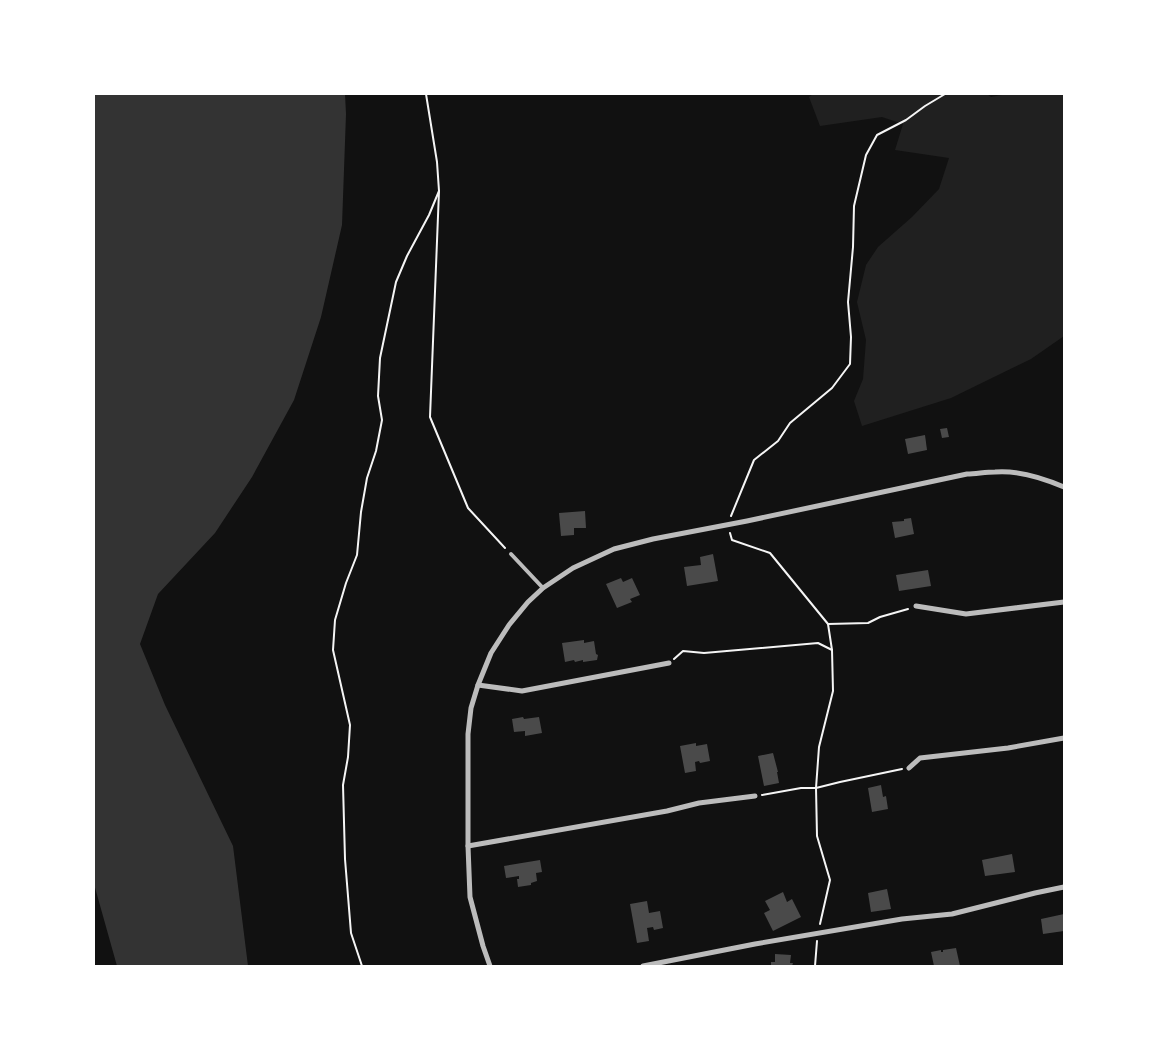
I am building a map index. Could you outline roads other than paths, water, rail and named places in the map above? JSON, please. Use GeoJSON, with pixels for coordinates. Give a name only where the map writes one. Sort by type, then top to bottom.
{"type":"FeatureCollection","features":[{"type":"Feature","properties":{"kind":"street"},"geometry":{"type":"LineString","coordinates":[[490,966],[482,946],[470,897],[468,734],[471,708],[491,653],[509,625],[528,602],[543,588],[572,568],[614,549],[653,539],[967,474],[1019,473],[1043,478],[1064,487]]}},
{"type":"Feature","properties":{"kind":"street"},"geometry":{"type":"LineString","coordinates":[[916,606],[966,614],[1064,602]]}},
{"type":"Feature","properties":{"kind":"street"},"geometry":{"type":"LineString","coordinates":[[478,685],[522,691],[669,663]]}},
{"type":"Feature","properties":{"kind":"street"},"geometry":{"type":"LineString","coordinates":[[909,768],[920,758],[1008,748],[1064,738]]}},
{"type":"Feature","properties":{"kind":"street"},"geometry":{"type":"LineString","coordinates":[[468,846],[667,811],[699,803],[755,796]]}},
{"type":"Feature","properties":{"kind":"street"},"geometry":{"type":"LineString","coordinates":[[644,966],[755,944],[902,919],[952,914],[1035,892],[1064,887]]}},
{"type":"Feature","properties":{"kind":"lane"},"geometry":{"type":"LineString","coordinates":[[511,554],[543,588]]}}]}
